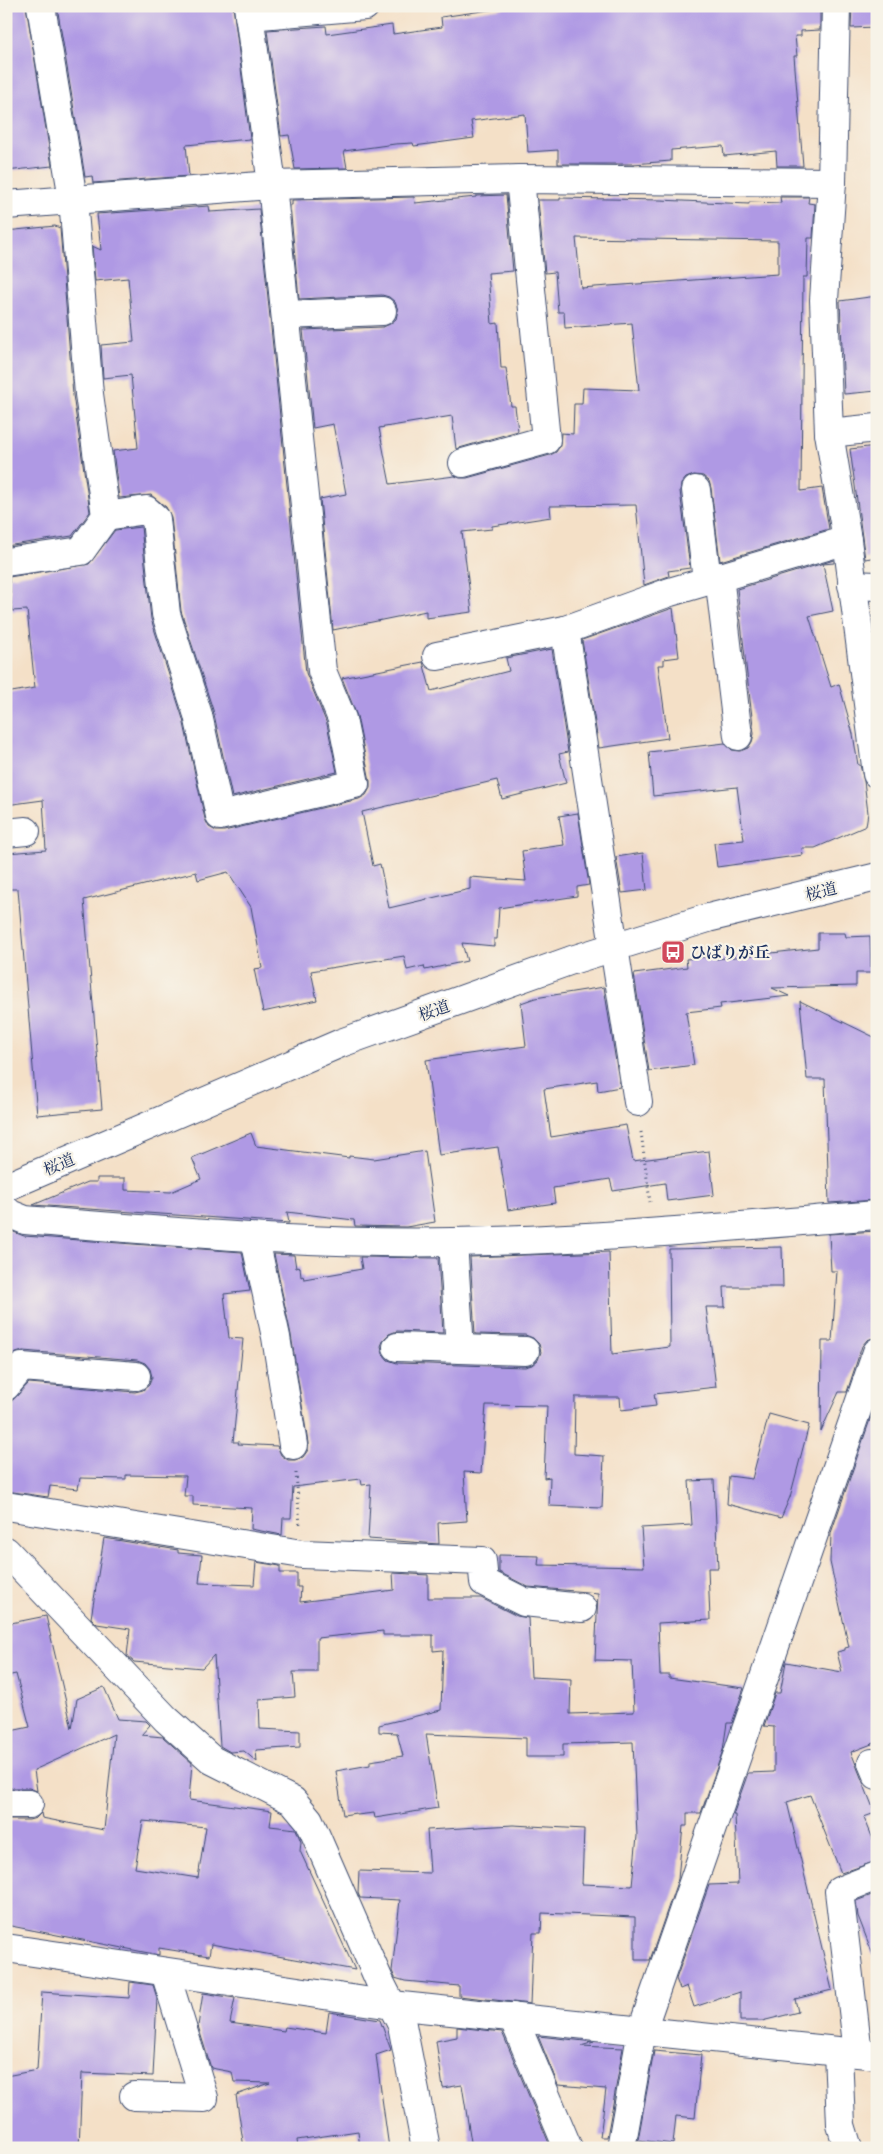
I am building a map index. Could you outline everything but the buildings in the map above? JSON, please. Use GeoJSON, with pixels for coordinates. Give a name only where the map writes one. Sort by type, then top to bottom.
{"type":"FeatureCollection","features":[{"type":"Feature","properties":{"kind":"street"},"geometry":{"type":"LineString","coordinates":[[6,562],[81,551],[106,516],[89,394],[73,199],[41,6]]}},
{"type":"Feature","properties":{"kind":"street"},"geometry":{"type":"LineString","coordinates":[[106,516],[146,510],[156,519],[166,614],[198,715],[220,816],[355,784],[342,719],[322,672],[272,185],[249,11],[366,6]]}},
{"type":"Feature","properties":{"kind":"street"},"geometry":{"type":"LineString","coordinates":[[836,6],[832,182],[824,300],[830,433],[847,540],[864,586],[877,774]]}},
{"type":"Feature","properties":{"kind":"street"},"geometry":{"type":"LineString","coordinates":[[6,205],[272,185],[520,179],[832,182]]}},
{"type":"Feature","properties":{"kind":"street"},"geometry":{"type":"LineString","coordinates":[[463,463],[546,440],[520,179]]}},
{"type":"Feature","properties":{"kind":"street"},"geometry":{"type":"LineString","coordinates":[[286,315],[382,311]]}},
{"type":"Feature","properties":{"kind":"street"},"geometry":{"type":"LineString","coordinates":[[830,433],[877,428]]}},
{"type":"Feature","properties":{"kind":"street"},"geometry":{"type":"LineString","coordinates":[[696,490],[713,578],[738,736]]}},
{"type":"Feature","properties":{"kind":"street"},"geometry":{"type":"LineString","coordinates":[[437,656],[565,630],[713,578],[847,540]]}},
{"type":"Feature","properties":{"kind":"street"},"geometry":{"type":"LineString","coordinates":[[565,630],[638,1102]]}},
{"type":"Feature","properties":{"kind":"street","name":"桜道"},"geometry":{"type":"LineString","coordinates":[[6,1187],[341,1043],[613,946],[708,918],[877,877]]}},
{"type":"Feature","properties":{"kind":"street"},"geometry":{"type":"LineString","coordinates":[[6,1210],[10,1214],[25,1220],[256,1239],[453,1242],[654,1233],[877,1215]]}},
{"type":"Feature","properties":{"kind":"street"},"geometry":{"type":"LineString","coordinates":[[256,1239],[276,1337],[294,1445]]}},
{"type":"Feature","properties":{"kind":"street"},"geometry":{"type":"LineString","coordinates":[[453,1242],[460,1349]]}},
{"type":"Feature","properties":{"kind":"street"},"geometry":{"type":"LineString","coordinates":[[397,1347],[524,1351]]}},
{"type":"Feature","properties":{"kind":"street"},"geometry":{"type":"LineString","coordinates":[[621,2148],[642,2030],[877,1352]]}},
{"type":"Feature","properties":{"kind":"street"},"geometry":{"type":"LineString","coordinates":[[6,1386],[22,1367],[136,1376]]}},
{"type":"Feature","properties":{"kind":"street"},"geometry":{"type":"LineString","coordinates":[[6,1506],[302,1554],[482,1561],[484,1582],[524,1602],[582,1608]]}},
{"type":"Feature","properties":{"kind":"street"},"geometry":{"type":"LineString","coordinates":[[6,1551],[173,1725],[212,1760],[293,1801],[309,1820],[379,1980],[402,2025],[426,2148]]}},
{"type":"Feature","properties":{"kind":"street"},"geometry":{"type":"LineString","coordinates":[[848,2148],[841,2126],[857,2053],[839,1891],[877,1876]]}},
{"type":"Feature","properties":{"kind":"street"},"geometry":{"type":"LineString","coordinates":[[6,1948],[392,2005],[857,2053]]}},
{"type":"Feature","properties":{"kind":"street"},"geometry":{"type":"LineString","coordinates":[[134,2096],[204,2098],[165,1972]]}},
{"type":"Feature","properties":{"kind":"street"},"geometry":{"type":"LineString","coordinates":[[513,2017],[568,2148]]}},
{"type":"Feature","properties":{"kind":"path"},"geometry":{"type":"LineString","coordinates":[[638,1102],[654,1233]]}},
{"type":"Feature","properties":{"kind":"path"},"geometry":{"type":"LineString","coordinates":[[294,1445],[302,1554]]}},
{"type":"Feature","properties":{"kind":"place","name":"ひばりが丘"},"geometry":{"type":"Point","coordinates":[673,952]}}]}
